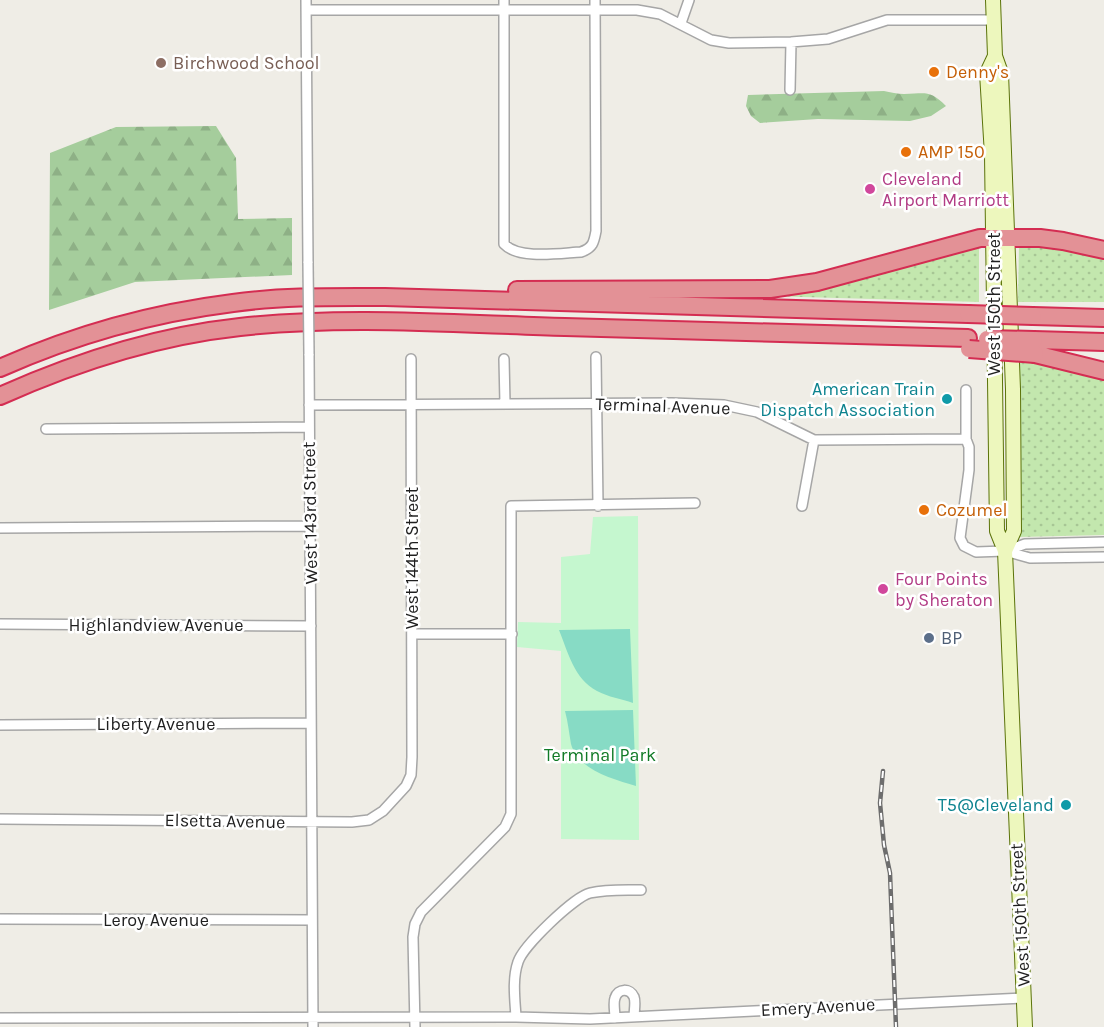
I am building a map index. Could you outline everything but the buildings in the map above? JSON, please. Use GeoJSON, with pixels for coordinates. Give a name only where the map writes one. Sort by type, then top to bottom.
{"type":"FeatureCollection","features":[{"type":"Feature","properties":{"kind":"highway"},"geometry":{"type":"LineString","coordinates":[[0,368],[71,340],[124,324],[191,309],[266,300],[385,297],[489,290],[770,289],[818,282],[980,238],[1063,241],[1104,250]]}},
{"type":"Feature","properties":{"kind":"highway"},"geometry":{"type":"LineString","coordinates":[[385,297],[1104,318]]}},
{"type":"Feature","properties":{"kind":"highway"},"geometry":{"type":"LineString","coordinates":[[0,396],[54,373],[126,349],[237,327],[298,322],[402,332],[1034,347],[1104,342]]}},
{"type":"Feature","properties":{"kind":"highway"},"geometry":{"type":"LineString","coordinates":[[1034,347],[1104,371]]}},
{"type":"Feature","properties":{"kind":"main road","name":"West 150th Street"},"geometry":{"type":"LineString","coordinates":[[993,0],[995,56],[987,73],[992,154],[1001,238],[997,531],[1005,551],[1025,1027]]}},
{"type":"Feature","properties":{"kind":"street"},"geometry":{"type":"LineString","coordinates":[[504,0],[504,244],[510,250],[527,254],[555,254],[588,250],[593,244],[596,231],[595,0]]}},
{"type":"Feature","properties":{"kind":"street"},"geometry":{"type":"LineString","coordinates":[[681,23],[689,0]]}},
{"type":"Feature","properties":{"kind":"street"},"geometry":{"type":"LineString","coordinates":[[306,5],[504,11],[637,10],[660,14],[681,23],[694,33],[711,40],[729,43],[828,39],[887,20],[993,20]]}},
{"type":"Feature","properties":{"kind":"street","name":"West 143rd Street"},"geometry":{"type":"LineString","coordinates":[[306,5],[313,1022]]}},
{"type":"Feature","properties":{"kind":"street"},"geometry":{"type":"LineString","coordinates":[[790,90],[791,42]]}},
{"type":"Feature","properties":{"kind":"street"},"geometry":{"type":"LineString","coordinates":[[596,357],[598,506]]}},
{"type":"Feature","properties":{"kind":"street","name":"West 144th Street"},"geometry":{"type":"LineString","coordinates":[[411,359],[412,757]]}},
{"type":"Feature","properties":{"kind":"street"},"geometry":{"type":"LineString","coordinates":[[504,359],[505,404]]}},
{"type":"Feature","properties":{"kind":"street","name":"West 150th Street"},"geometry":{"type":"LineString","coordinates":[[966,390],[966,439]]}},
{"type":"Feature","properties":{"kind":"street","name":"Terminal Avenue"},"geometry":{"type":"LineString","coordinates":[[309,405],[672,403],[724,405],[757,412],[814,440],[966,439]]}},
{"type":"Feature","properties":{"kind":"street"},"geometry":{"type":"LineString","coordinates":[[46,429],[309,427]]}},
{"type":"Feature","properties":{"kind":"street"},"geometry":{"type":"LineString","coordinates":[[966,439],[969,447],[969,470],[960,531],[961,542],[968,550],[1005,551],[1025,544],[1104,543]]}},
{"type":"Feature","properties":{"kind":"street"},"geometry":{"type":"LineString","coordinates":[[802,506],[814,440]]}},
{"type":"Feature","properties":{"kind":"street"},"geometry":{"type":"LineString","coordinates":[[415,1023],[413,937],[416,924],[422,912],[505,827],[511,814],[511,506],[695,503]]}},
{"type":"Feature","properties":{"kind":"street"},"geometry":{"type":"LineString","coordinates":[[0,528],[311,526]]}},
{"type":"Feature","properties":{"kind":"street"},"geometry":{"type":"LineString","coordinates":[[1005,551],[1030,558],[1104,557]]}},
{"type":"Feature","properties":{"kind":"street","name":"Highlandview Avenue"},"geometry":{"type":"LineString","coordinates":[[0,624],[311,626]]}},
{"type":"Feature","properties":{"kind":"street"},"geometry":{"type":"LineString","coordinates":[[413,634],[512,634]]}},
{"type":"Feature","properties":{"kind":"street","name":"Liberty Avenue"},"geometry":{"type":"LineString","coordinates":[[0,725],[311,723]]}},
{"type":"Feature","properties":{"kind":"street","name":"Elsetta Avenue"},"geometry":{"type":"LineString","coordinates":[[0,819],[312,822],[369,820],[383,811],[406,786],[411,775],[412,757]]}},
{"type":"Feature","properties":{"kind":"street"},"geometry":{"type":"LineString","coordinates":[[516,1017],[515,976],[518,961],[525,949],[570,904],[588,893],[641,890]]}},
{"type":"Feature","properties":{"kind":"street","name":"Leroy Avenue"},"geometry":{"type":"LineString","coordinates":[[0,919],[312,920]]}},
{"type":"Feature","properties":{"kind":"street"},"geometry":{"type":"LineString","coordinates":[[615,1018],[615,998],[618,992],[624,990],[631,992],[634,998],[634,1017]]}},
{"type":"Feature","properties":{"kind":"street","name":"Emery Avenue"},"geometry":{"type":"LineString","coordinates":[[0,1018],[415,1023],[516,1017],[590,1023],[615,1018],[1024,998]]}},
{"type":"Feature","properties":{"kind":"green space"},"geometry":{"type":"Polygon","coordinates":[[[884,91],[931,95],[946,106],[931,116],[910,121],[818,119],[760,123],[751,116],[746,106],[748,95],[884,91]]]}},
{"type":"Feature","properties":{"kind":"green space"},"geometry":{"type":"Polygon","coordinates":[[[216,126],[236,158],[238,219],[292,218],[292,275],[135,282],[49,310],[50,153],[116,127],[216,126]]]}},
{"type":"Feature","properties":{"kind":"green space"},"geometry":{"type":"Polygon","coordinates":[[[979,245],[979,302],[767,296],[979,245]]]}},
{"type":"Feature","properties":{"kind":"green space"},"geometry":{"type":"Polygon","coordinates":[[[1019,245],[1048,246],[1104,258],[1104,302],[1018,302],[1019,245]]]}},
{"type":"Feature","properties":{"kind":"green space"},"geometry":{"type":"Polygon","coordinates":[[[1014,360],[1044,362],[1104,376],[1104,535],[1018,537],[1014,360]]]}},
{"type":"Feature","properties":{"kind":"green space","name":"Terminal Park"},"geometry":{"type":"Polygon","coordinates":[[[638,516],[639,840],[561,839],[561,651],[517,647],[518,622],[561,623],[561,557],[590,554],[593,517],[638,516]]]}},
{"type":"Feature","properties":{"kind":"green space"},"geometry":{"type":"Polygon","coordinates":[[[630,629],[633,703],[601,693],[589,686],[577,672],[559,630],[630,629]]]}},
{"type":"Feature","properties":{"kind":"green space"},"geometry":{"type":"Polygon","coordinates":[[[633,710],[636,786],[598,772],[581,761],[571,744],[565,711],[633,710]]]}},
{"type":"Feature","properties":{"kind":"railway"},"geometry":{"type":"LineString","coordinates":[[883,771],[880,803],[884,845],[890,873],[896,1027]]}},
{"type":"Feature","properties":{"kind":"place","name":"Birchwood School"},"geometry":{"type":"Point","coordinates":[161,63]}},
{"type":"Feature","properties":{"kind":"place","name":"Denny's"},"geometry":{"type":"Point","coordinates":[934,72]}},
{"type":"Feature","properties":{"kind":"place","name":"AMP 150"},"geometry":{"type":"Point","coordinates":[906,152]}},
{"type":"Feature","properties":{"kind":"place","name":"Cleveland Airport Marriott"},"geometry":{"type":"Point","coordinates":[870,189]}},
{"type":"Feature","properties":{"kind":"place","name":"American Train Dispatch Association"},"geometry":{"type":"Point","coordinates":[947,399]}},
{"type":"Feature","properties":{"kind":"place","name":"Cozumel"},"geometry":{"type":"Point","coordinates":[924,510]}},
{"type":"Feature","properties":{"kind":"place","name":"Four Points by Sheraton"},"geometry":{"type":"Point","coordinates":[883,589]}},
{"type":"Feature","properties":{"kind":"place","name":"BP"},"geometry":{"type":"Point","coordinates":[929,638]}},
{"type":"Feature","properties":{"kind":"place","name":"T5@Cleveland"},"geometry":{"type":"Point","coordinates":[1066,805]}}]}
